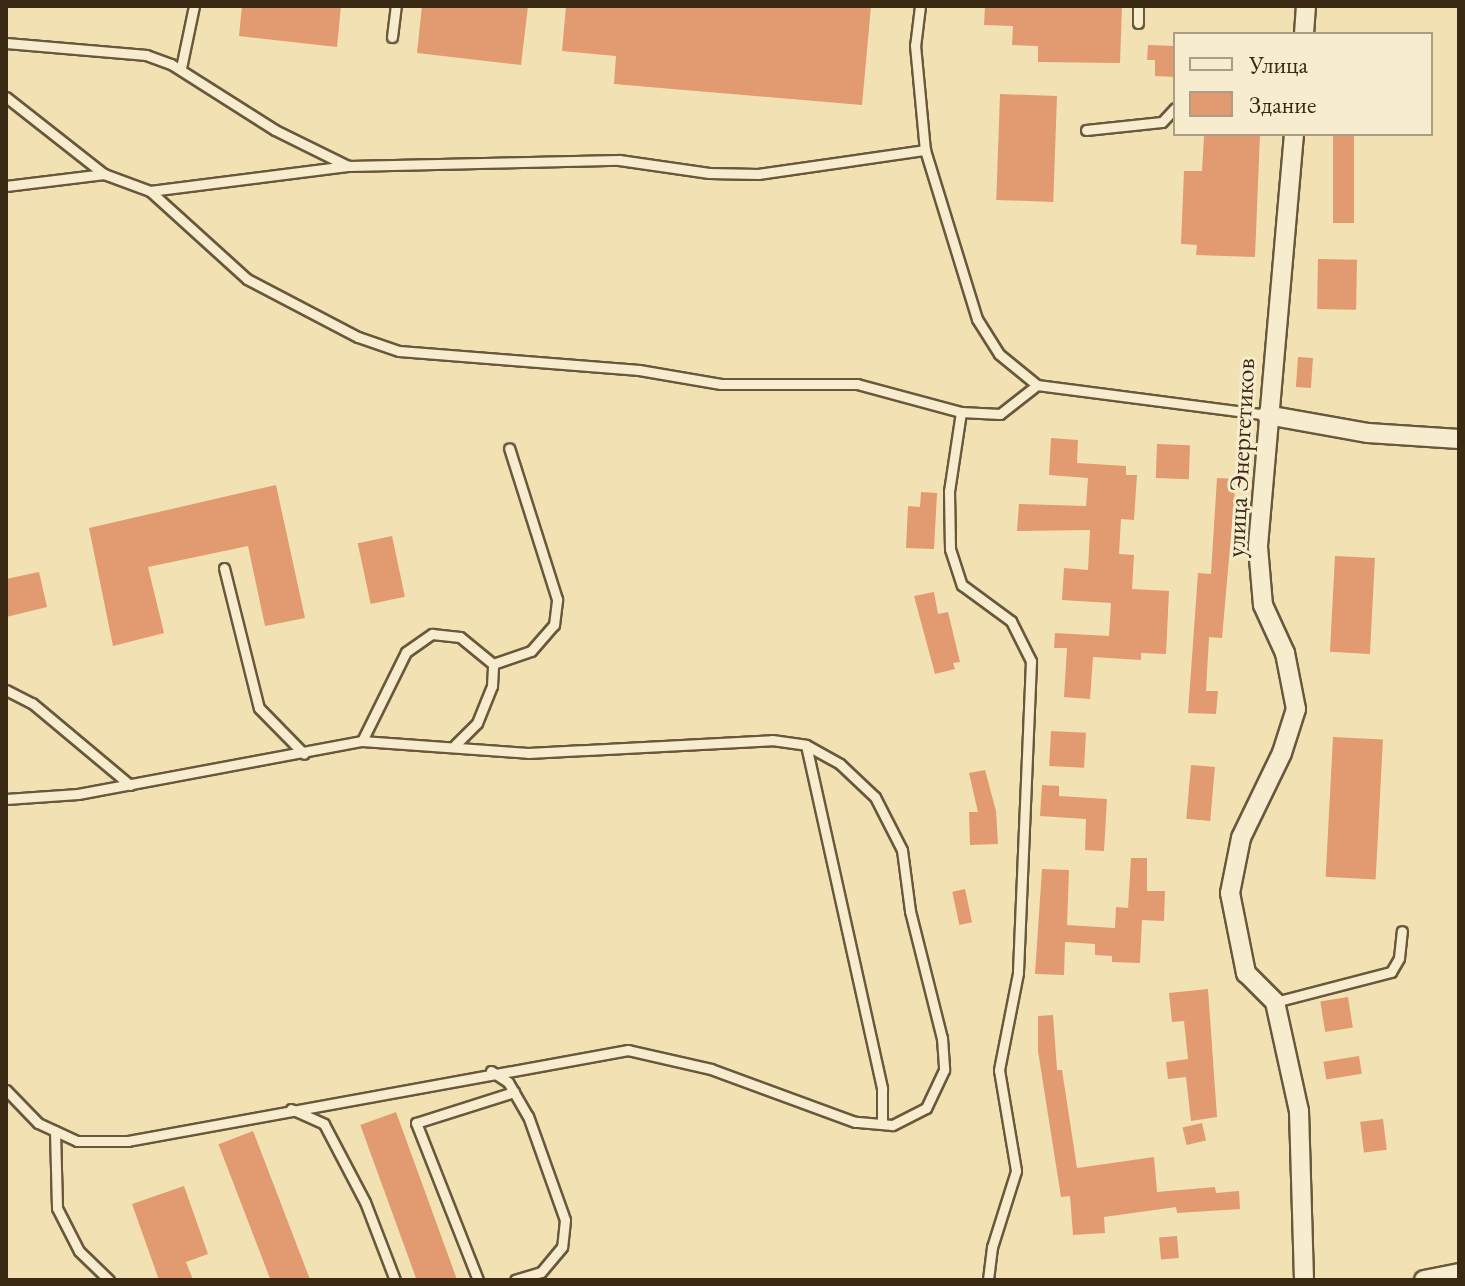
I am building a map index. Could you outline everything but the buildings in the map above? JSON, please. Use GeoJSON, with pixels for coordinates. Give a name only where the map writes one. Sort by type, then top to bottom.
{"type":"FeatureCollection","features":[{"type":"Feature","properties":{"kind":"street"},"geometry":{"type":"LineString","coordinates":[[1304,32],[1306,6]]}},
{"type":"Feature","properties":{"kind":"street","name":"улица Энергетиков"},"geometry":{"type":"LineString","coordinates":[[1275,1002],[1246,973],[1230,893],[1241,838],[1282,753],[1296,709],[1285,653],[1263,605],[1258,547],[1267,415],[1294,136]]}},
{"type":"Feature","properties":{"kind":"street"},"geometry":{"type":"LineString","coordinates":[[1267,415],[1368,433],[1459,439]]}},
{"type":"Feature","properties":{"kind":"street"},"geometry":{"type":"LineString","coordinates":[[1275,1002],[1299,1111],[1304,1280]]}},
{"type":"Feature","properties":{"kind":"street"},"geometry":{"type":"LineString","coordinates":[[1424,1280],[1459,1273]]}},
{"type":"Feature","properties":{"kind":"lane"},"geometry":{"type":"LineString","coordinates":[[181,68],[194,6]]}},
{"type":"Feature","properties":{"kind":"lane"},"geometry":{"type":"LineString","coordinates":[[392,37],[396,6]]}},
{"type":"Feature","properties":{"kind":"lane"},"geometry":{"type":"LineString","coordinates":[[920,6],[915,45],[925,150],[977,319],[999,354],[1037,385],[1267,415]]}},
{"type":"Feature","properties":{"kind":"lane"},"geometry":{"type":"LineString","coordinates":[[1138,6],[1138,23]]}},
{"type":"Feature","properties":{"kind":"lane"},"geometry":{"type":"LineString","coordinates":[[6,43],[146,55],[181,68],[275,130],[349,166]]}},
{"type":"Feature","properties":{"kind":"lane"},"geometry":{"type":"LineString","coordinates":[[6,97],[104,174],[150,191],[247,279],[358,337],[399,351],[639,370],[721,384],[857,384],[961,412],[1000,414],[1037,385]]}},
{"type":"Feature","properties":{"kind":"lane"},"geometry":{"type":"LineString","coordinates":[[1086,130],[1162,122],[1173,110]]}},
{"type":"Feature","properties":{"kind":"lane"},"geometry":{"type":"LineString","coordinates":[[150,191],[349,166],[619,160],[709,173],[758,174],[925,150]]}},
{"type":"Feature","properties":{"kind":"lane"},"geometry":{"type":"LineString","coordinates":[[6,186],[104,174]]}},
{"type":"Feature","properties":{"kind":"lane"},"geometry":{"type":"LineString","coordinates":[[961,412],[949,491],[950,549],[962,585],[1011,621],[1031,661],[1018,973],[999,1070],[1016,1171],[992,1247],[988,1280]]}},
{"type":"Feature","properties":{"kind":"lane"},"geometry":{"type":"LineString","coordinates":[[493,664],[531,651],[554,625],[557,599],[509,448]]}},
{"type":"Feature","properties":{"kind":"lane"},"geometry":{"type":"LineString","coordinates":[[224,568],[259,708],[304,754]]}},
{"type":"Feature","properties":{"kind":"lane"},"geometry":{"type":"LineString","coordinates":[[362,741],[406,652],[432,634],[460,637],[493,664]]}},
{"type":"Feature","properties":{"kind":"lane"},"geometry":{"type":"LineString","coordinates":[[455,745],[477,723],[492,686],[493,664]]}},
{"type":"Feature","properties":{"kind":"lane"},"geometry":{"type":"LineString","coordinates":[[6,690],[32,703],[130,785]]}},
{"type":"Feature","properties":{"kind":"lane"},"geometry":{"type":"LineString","coordinates":[[6,799],[130,785],[362,741],[455,745],[528,753],[772,740],[806,745],[840,764],[875,797],[902,850],[910,911],[942,1038],[944,1070],[926,1108],[892,1125],[855,1122],[711,1069],[628,1050],[491,1071],[128,1141],[77,1141],[38,1123],[6,1090]]}},
{"type":"Feature","properties":{"kind":"lane"},"geometry":{"type":"LineString","coordinates":[[806,745],[882,1089],[882,1124]]}},
{"type":"Feature","properties":{"kind":"lane"},"geometry":{"type":"LineString","coordinates":[[1275,1002],[1391,972],[1399,958],[1402,931]]}},
{"type":"Feature","properties":{"kind":"lane"},"geometry":{"type":"LineString","coordinates":[[491,1071],[514,1092],[528,1116],[565,1220],[562,1247],[541,1272],[515,1280]]}},
{"type":"Feature","properties":{"kind":"lane"},"geometry":{"type":"LineString","coordinates":[[478,1280],[416,1123],[514,1092]]}},
{"type":"Feature","properties":{"kind":"lane"},"geometry":{"type":"LineString","coordinates":[[291,1109],[324,1124],[365,1202],[395,1280]]}},
{"type":"Feature","properties":{"kind":"lane"},"geometry":{"type":"LineString","coordinates":[[55,1131],[57,1208],[79,1251],[109,1280]]}}]}
